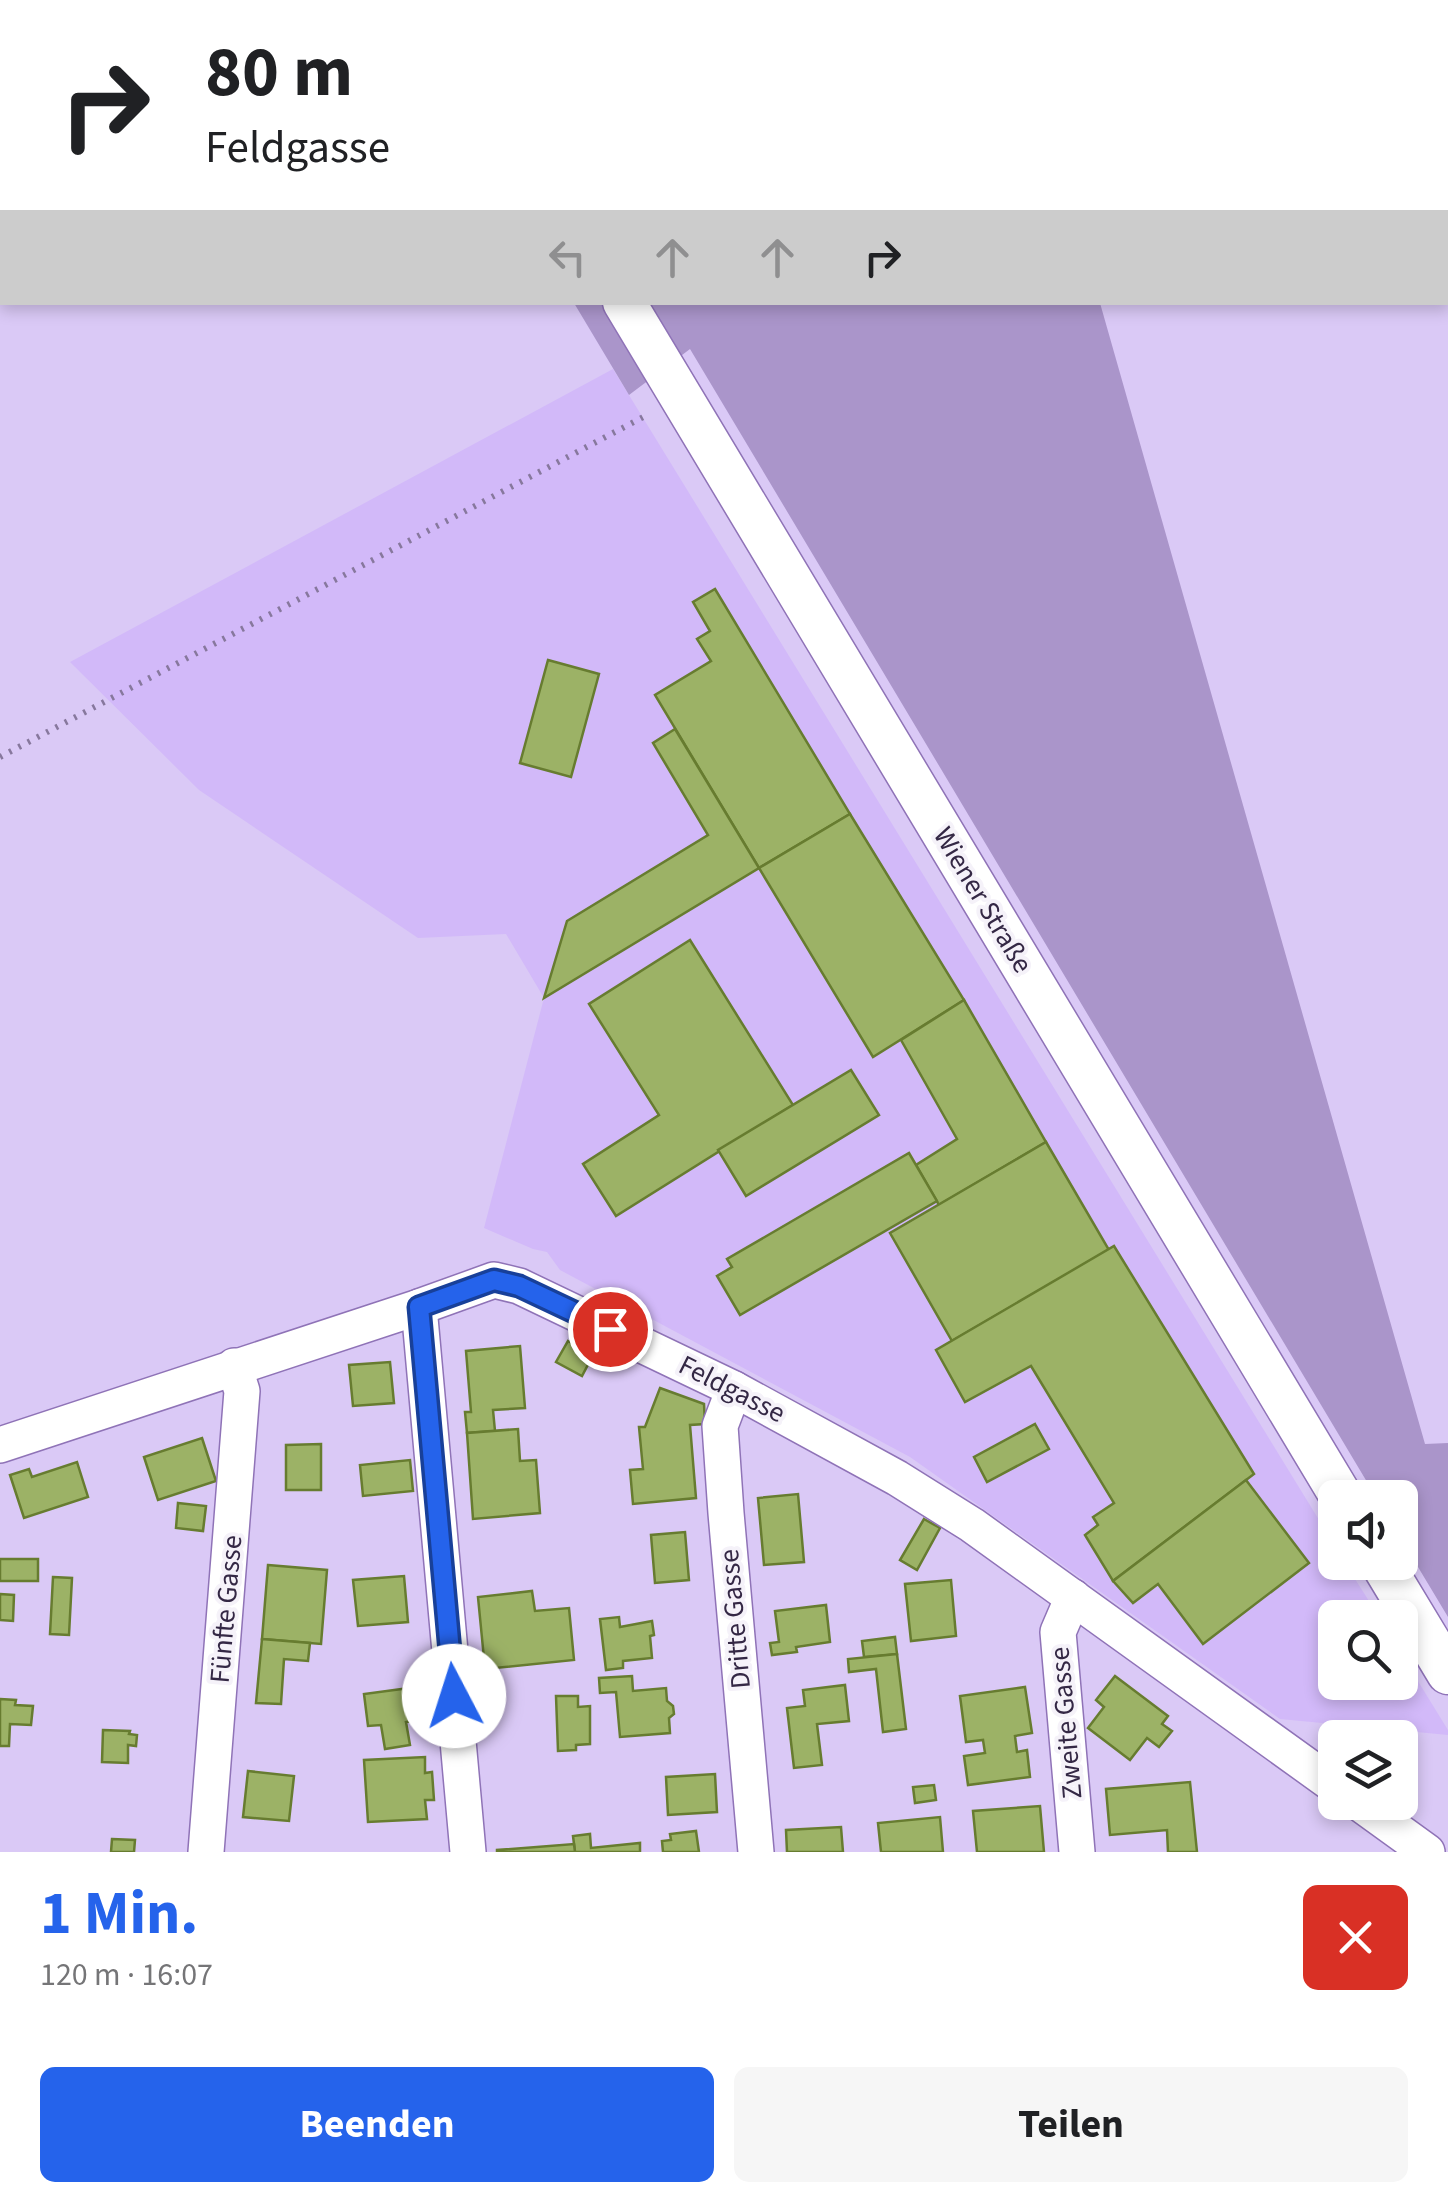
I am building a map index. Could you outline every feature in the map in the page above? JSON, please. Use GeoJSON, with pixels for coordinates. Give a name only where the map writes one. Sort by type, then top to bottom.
{"type":"FeatureCollection","features":[{"type":"Feature","properties":{"kind":"street","name":"Wiener Straße"},"geometry":{"type":"LineString","coordinates":[[626,305],[1331,1480]]}},
{"type":"Feature","properties":{"kind":"street","name":"Feldgasse"},"geometry":{"type":"LineString","coordinates":[[0,1445],[494,1280],[519,1286],[734,1389],[897,1478],[972,1525],[1318,1774]]}},
{"type":"Feature","properties":{"kind":"street"},"geometry":{"type":"LineString","coordinates":[[419,1307],[468,1852]]}},
{"type":"Feature","properties":{"kind":"street","name":"Fünfte Gasse"},"geometry":{"type":"LineString","coordinates":[[206,1852],[242,1391],[234,1366]]}},
{"type":"Feature","properties":{"kind":"street","name":"Dritte Gasse"},"geometry":{"type":"LineString","coordinates":[[734,1389],[720,1426],[756,1852]]}},
{"type":"Feature","properties":{"kind":"street"},"geometry":{"type":"LineString","coordinates":[[1393,1580],[1448,1673]]}},
{"type":"Feature","properties":{"kind":"street","name":"Zweite Gasse"},"geometry":{"type":"LineString","coordinates":[[1073,1597],[1058,1632],[1077,1852]]}},
{"type":"Feature","properties":{"kind":"street"},"geometry":{"type":"LineString","coordinates":[[1383,1820],[1427,1852]]}},
{"type":"Feature","properties":{"kind":"path"},"geometry":{"type":"LineString","coordinates":[[0,757],[681,397]]}},
{"type":"Feature","properties":{"kind":"shaded area"},"geometry":{"type":"Polygon","coordinates":[[[575,305],[1101,305],[1425,1444],[1448,1443],[1448,1617],[1418,1567],[1418,1480],[1366,1480],[690,349],[629,395],[575,305]]]}},
{"type":"Feature","properties":{"kind":"shaded area"},"geometry":{"type":"Polygon","coordinates":[[[613,369],[1318,1518],[1318,1580],[1356,1580],[1368,1600],[1318,1600],[1318,1700],[1418,1700],[1418,1681],[1448,1735],[1418,1732],[1418,1720],[1318,1723],[1280,1719],[910,1457],[560,1270],[547,1252],[484,1228],[544,998],[506,934],[418,938],[199,790],[70,662],[613,369]]]}},
{"type":"Feature","properties":{"kind":"building"},"geometry":{"type":"Polygon","coordinates":[[[715,589],[850,814],[759,868],[655,695],[711,661],[697,639],[710,631],[693,602],[715,589]]]}},
{"type":"Feature","properties":{"kind":"building"},"geometry":{"type":"Polygon","coordinates":[[[548,660],[599,674],[571,777],[520,763],[548,660]]]}},
{"type":"Feature","properties":{"kind":"building"},"geometry":{"type":"Polygon","coordinates":[[[675,729],[759,868],[544,998],[567,921],[708,835],[653,743],[675,729]]]}},
{"type":"Feature","properties":{"kind":"building"},"geometry":{"type":"Polygon","coordinates":[[[850,814],[964,1000],[873,1057],[759,868],[850,814]]]}},
{"type":"Feature","properties":{"kind":"building"},"geometry":{"type":"Polygon","coordinates":[[[690,940],[793,1105],[616,1216],[583,1164],[659,1115],[589,1004],[690,940]]]}},
{"type":"Feature","properties":{"kind":"building"},"geometry":{"type":"Polygon","coordinates":[[[964,1000],[1046,1142],[939,1205],[916,1165],[957,1139],[901,1040],[964,1000]]]}},
{"type":"Feature","properties":{"kind":"building"},"geometry":{"type":"Polygon","coordinates":[[[851,1070],[879,1115],[746,1196],[718,1150],[851,1070]]]}},
{"type":"Feature","properties":{"kind":"building"},"geometry":{"type":"Polygon","coordinates":[[[1046,1142],[1109,1250],[952,1341],[890,1233],[1046,1142]]]}},
{"type":"Feature","properties":{"kind":"building"},"geometry":{"type":"Polygon","coordinates":[[[909,1153],[937,1201],[740,1315],[717,1276],[732,1267],[727,1259],[909,1153]]]}},
{"type":"Feature","properties":{"kind":"building"},"geometry":{"type":"Polygon","coordinates":[[[1114,1246],[1254,1474],[1113,1581],[1085,1535],[1098,1525],[1093,1517],[1114,1503],[1031,1366],[965,1402],[936,1350],[1114,1246]]]}},
{"type":"Feature","properties":{"kind":"building"},"geometry":{"type":"Polygon","coordinates":[[[568,1341],[593,1355],[582,1376],[556,1362],[568,1341]]]}},
{"type":"Feature","properties":{"kind":"building"},"geometry":{"type":"Polygon","coordinates":[[[520,1346],[525,1408],[493,1410],[495,1431],[467,1433],[465,1412],[471,1412],[466,1351],[520,1346]]]}},
{"type":"Feature","properties":{"kind":"building"},"geometry":{"type":"Polygon","coordinates":[[[390,1362],[394,1403],[353,1406],[349,1365],[390,1362]]]}},
{"type":"Feature","properties":{"kind":"building"},"geometry":{"type":"Polygon","coordinates":[[[660,1388],[704,1404],[705,1424],[690,1425],[696,1498],[633,1504],[630,1470],[643,1469],[639,1427],[645,1427],[660,1388]]]}},
{"type":"Feature","properties":{"kind":"building"},"geometry":{"type":"Polygon","coordinates":[[[1035,1424],[1049,1449],[987,1482],[974,1457],[1035,1424]]]}},
{"type":"Feature","properties":{"kind":"building"},"geometry":{"type":"Polygon","coordinates":[[[518,1429],[520,1461],[536,1460],[540,1513],[473,1519],[467,1433],[518,1429]]]}},
{"type":"Feature","properties":{"kind":"building"},"geometry":{"type":"Polygon","coordinates":[[[202,1438],[216,1481],[158,1500],[144,1457],[202,1438]]]}},
{"type":"Feature","properties":{"kind":"building"},"geometry":{"type":"Polygon","coordinates":[[[321,1444],[321,1490],[286,1490],[286,1445],[321,1444]]]}},
{"type":"Feature","properties":{"kind":"building"},"geometry":{"type":"Polygon","coordinates":[[[410,1460],[413,1491],[363,1496],[360,1465],[410,1460]]]}},
{"type":"Feature","properties":{"kind":"building"},"geometry":{"type":"Polygon","coordinates":[[[77,1462],[88,1497],[24,1518],[10,1475],[29,1469],[32,1477],[77,1462]]]}},
{"type":"Feature","properties":{"kind":"building"},"geometry":{"type":"Polygon","coordinates":[[[1246,1480],[1309,1563],[1203,1644],[1158,1584],[1133,1603],[1113,1581],[1246,1480]]]}},
{"type":"Feature","properties":{"kind":"building"},"geometry":{"type":"Polygon","coordinates":[[[798,1494],[804,1562],[764,1565],[758,1498],[798,1494]]]}},
{"type":"Feature","properties":{"kind":"building"},"geometry":{"type":"Polygon","coordinates":[[[178,1503],[206,1506],[203,1531],[176,1528],[178,1503]]]}},
{"type":"Feature","properties":{"kind":"building"},"geometry":{"type":"Polygon","coordinates":[[[924,1519],[940,1528],[917,1570],[900,1560],[924,1519]]]}},
{"type":"Feature","properties":{"kind":"building"},"geometry":{"type":"Polygon","coordinates":[[[685,1532],[689,1580],[655,1583],[651,1535],[685,1532]]]}},
{"type":"Feature","properties":{"kind":"building"},"geometry":{"type":"Polygon","coordinates":[[[0,1559],[38,1559],[38,1581],[0,1581],[0,1559]]]}},
{"type":"Feature","properties":{"kind":"building"},"geometry":{"type":"Polygon","coordinates":[[[268,1565],[327,1570],[321,1644],[262,1639],[268,1565]]]}},
{"type":"Feature","properties":{"kind":"building"},"geometry":{"type":"Polygon","coordinates":[[[404,1576],[408,1622],[358,1626],[353,1580],[404,1576]]]}},
{"type":"Feature","properties":{"kind":"building"},"geometry":{"type":"Polygon","coordinates":[[[53,1577],[72,1578],[69,1635],[50,1634],[53,1577]]]}},
{"type":"Feature","properties":{"kind":"building"},"geometry":{"type":"Polygon","coordinates":[[[951,1580],[956,1636],[911,1641],[905,1584],[951,1580]]]}},
{"type":"Feature","properties":{"kind":"building"},"geometry":{"type":"Polygon","coordinates":[[[532,1591],[535,1611],[569,1608],[574,1660],[485,1669],[478,1597],[532,1591]]]}},
{"type":"Feature","properties":{"kind":"building"},"geometry":{"type":"Polygon","coordinates":[[[0,1594],[14,1595],[13,1621],[0,1620],[0,1594]]]}},
{"type":"Feature","properties":{"kind":"building"},"geometry":{"type":"Polygon","coordinates":[[[826,1605],[830,1642],[772,1655],[770,1643],[779,1642],[775,1611],[826,1605]]]}},
{"type":"Feature","properties":{"kind":"building"},"geometry":{"type":"Polygon","coordinates":[[[619,1617],[620,1627],[652,1621],[652,1658],[623,1661],[623,1668],[606,1670],[600,1619],[619,1617]]]}},
{"type":"Feature","properties":{"kind":"building"},"geometry":{"type":"Polygon","coordinates":[[[895,1637],[897,1654],[864,1657],[862,1641],[895,1637]]]}},
{"type":"Feature","properties":{"kind":"building"},"geometry":{"type":"Polygon","coordinates":[[[262,1639],[310,1643],[308,1661],[284,1659],[281,1704],[256,1703],[262,1639]]]}},
{"type":"Feature","properties":{"kind":"building"},"geometry":{"type":"Polygon","coordinates":[[[897,1654],[906,1729],[883,1732],[876,1669],[849,1672],[848,1659],[897,1654]]]}},
{"type":"Feature","properties":{"kind":"building"},"geometry":{"type":"Polygon","coordinates":[[[632,1676],[633,1691],[666,1688],[674,1714],[669,1718],[670,1733],[620,1737],[616,1692],[600,1693],[599,1678],[632,1676]]]}},
{"type":"Feature","properties":{"kind":"building"},"geometry":{"type":"Polygon","coordinates":[[[1115,1676],[1168,1716],[1162,1724],[1172,1731],[1159,1747],[1147,1738],[1130,1760],[1088,1728],[1104,1707],[1096,1700],[1115,1676]]]}},
{"type":"Feature","properties":{"kind":"building"},"geometry":{"type":"Polygon","coordinates":[[[845,1685],[849,1721],[817,1724],[822,1765],[794,1768],[787,1708],[805,1706],[803,1690],[845,1685]]]}},
{"type":"Feature","properties":{"kind":"building"},"geometry":{"type":"Polygon","coordinates":[[[417,1687],[422,1720],[406,1722],[410,1745],[385,1749],[381,1725],[368,1726],[364,1694],[417,1687]]]}},
{"type":"Feature","properties":{"kind":"building"},"geometry":{"type":"Polygon","coordinates":[[[1025,1687],[1032,1733],[1015,1736],[1017,1752],[1027,1750],[1030,1777],[968,1785],[964,1756],[985,1753],[983,1740],[966,1742],[960,1696],[1025,1687]]]}},
{"type":"Feature","properties":{"kind":"building"},"geometry":{"type":"Polygon","coordinates":[[[556,1696],[578,1696],[578,1707],[590,1706],[590,1744],[558,1751],[556,1696]]]}},
{"type":"Feature","properties":{"kind":"building"},"geometry":{"type":"Polygon","coordinates":[[[0,1699],[33,1706],[31,1725],[10,1724],[9,1746],[0,1746],[0,1699]]]}},
{"type":"Feature","properties":{"kind":"building"},"geometry":{"type":"Polygon","coordinates":[[[103,1730],[137,1735],[136,1746],[128,1745],[128,1763],[102,1762],[103,1730]]]}},
{"type":"Feature","properties":{"kind":"building"},"geometry":{"type":"Polygon","coordinates":[[[425,1757],[425,1773],[432,1772],[434,1800],[425,1800],[427,1819],[368,1822],[364,1760],[425,1757]]]}},
{"type":"Feature","properties":{"kind":"building"},"geometry":{"type":"Polygon","coordinates":[[[248,1771],[294,1776],[289,1821],[243,1817],[248,1771]]]}},
{"type":"Feature","properties":{"kind":"building"},"geometry":{"type":"Polygon","coordinates":[[[715,1774],[717,1812],[668,1815],[666,1777],[715,1774]]]}},
{"type":"Feature","properties":{"kind":"building"},"geometry":{"type":"Polygon","coordinates":[[[1190,1782],[1197,1852],[1168,1852],[1167,1830],[1110,1835],[1106,1789],[1190,1782]]]}},
{"type":"Feature","properties":{"kind":"building"},"geometry":{"type":"Polygon","coordinates":[[[934,1785],[936,1800],[915,1803],[913,1787],[934,1785]]]}},
{"type":"Feature","properties":{"kind":"building"},"geometry":{"type":"Polygon","coordinates":[[[1040,1806],[1044,1852],[977,1852],[973,1811],[1040,1806]]]}},
{"type":"Feature","properties":{"kind":"building"},"geometry":{"type":"Polygon","coordinates":[[[940,1817],[943,1852],[881,1852],[878,1823],[940,1817]]]}},
{"type":"Feature","properties":{"kind":"building"},"geometry":{"type":"Polygon","coordinates":[[[841,1827],[843,1852],[787,1852],[786,1830],[841,1827]]]}},
{"type":"Feature","properties":{"kind":"building"},"geometry":{"type":"Polygon","coordinates":[[[696,1831],[699,1852],[663,1852],[662,1841],[671,1840],[670,1834],[696,1831]]]}},
{"type":"Feature","properties":{"kind":"building"},"geometry":{"type":"Polygon","coordinates":[[[590,1834],[591,1848],[640,1843],[640,1852],[575,1852],[573,1836],[590,1834]]]}},
{"type":"Feature","properties":{"kind":"building"},"geometry":{"type":"Polygon","coordinates":[[[112,1839],[135,1840],[134,1852],[111,1852],[112,1839]]]}},
{"type":"Feature","properties":{"kind":"building"},"geometry":{"type":"Polygon","coordinates":[[[574,1844],[575,1852],[497,1852],[497,1850],[574,1844]]]}},
{"type":"Feature","properties":{"kind":"route"},"geometry":{"type":"LineString","coordinates":[[454,1696],[419,1307],[494,1280],[519,1286],[610,1329]]}}]}
